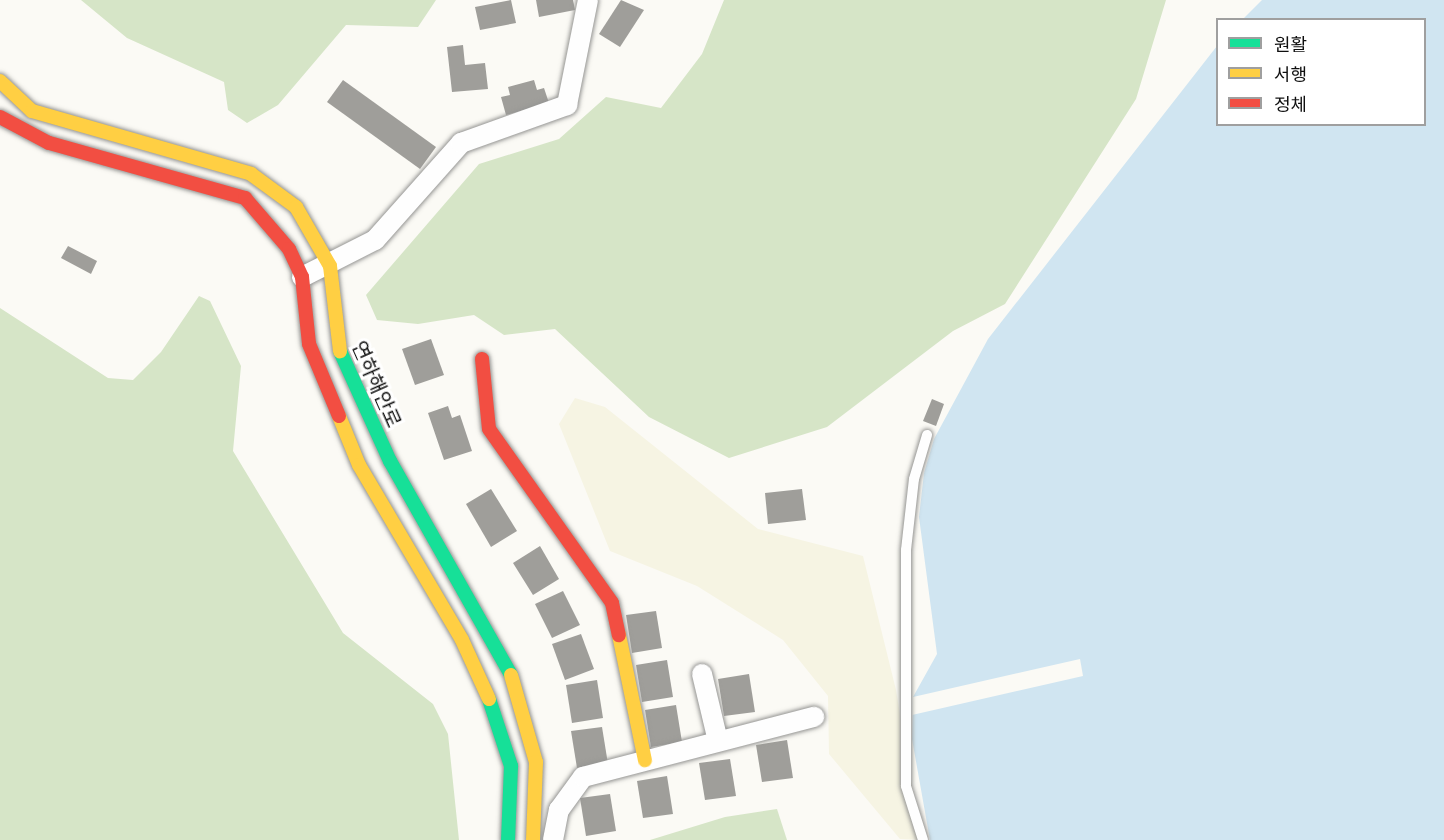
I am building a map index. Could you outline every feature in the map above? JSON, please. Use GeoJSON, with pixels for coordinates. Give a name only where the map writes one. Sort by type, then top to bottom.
{"type":"FeatureCollection","features":[{"type":"Feature","properties":{"kind":"street"},"geometry":{"type":"LineString","coordinates":[[302,277],[330,266],[375,240],[461,143],[567,105],[588,0]]}},
{"type":"Feature","properties":{"kind":"street","name":"연하해안로"},"geometry":{"type":"LineString","coordinates":[[0,81],[32,111],[251,174],[296,207],[330,266],[336,341],[390,461],[511,675],[536,762],[533,840]]}},
{"type":"Feature","properties":{"kind":"street"},"geometry":{"type":"LineString","coordinates":[[0,117],[49,143],[245,198],[289,249],[302,277],[309,344],[337,416],[359,465],[462,640],[500,723],[511,766],[508,840]]}},
{"type":"Feature","properties":{"kind":"street"},"geometry":{"type":"LineString","coordinates":[[482,359],[489,429],[612,603],[645,760]]}},
{"type":"Feature","properties":{"kind":"street"},"geometry":{"type":"LineString","coordinates":[[702,674],[718,741]]}},
{"type":"Feature","properties":{"kind":"street"},"geometry":{"type":"LineString","coordinates":[[553,840],[559,810],[583,777],[814,717]]}},
{"type":"Feature","properties":{"kind":"lane"},"geometry":{"type":"LineString","coordinates":[[923,840],[906,786],[906,550],[914,479],[927,435]]}},
{"type":"Feature","properties":{"kind":"shaded area"},"geometry":{"type":"Polygon","coordinates":[[[575,398],[605,407],[758,529],[863,556],[896,690],[921,840],[900,839],[829,754],[828,696],[783,640],[697,586],[610,551],[559,424],[575,398]]]}},
{"type":"Feature","properties":{"kind":"green space"},"geometry":{"type":"Polygon","coordinates":[[[81,0],[436,0],[418,27],[346,25],[278,105],[247,123],[228,110],[224,82],[127,38],[81,0]]]}},
{"type":"Feature","properties":{"kind":"green space"},"geometry":{"type":"Polygon","coordinates":[[[724,0],[1166,0],[1136,99],[1005,304],[953,331],[827,427],[729,458],[649,417],[555,329],[504,335],[474,315],[418,324],[377,320],[366,295],[479,164],[559,139],[606,97],[661,108],[702,54],[724,0]]]}},
{"type":"Feature","properties":{"kind":"green space"},"geometry":{"type":"Polygon","coordinates":[[[199,296],[210,301],[241,366],[233,451],[343,633],[433,704],[448,734],[459,840],[0,840],[0,308],[108,378],[133,380],[161,352],[199,296]]]}},
{"type":"Feature","properties":{"kind":"green space"},"geometry":{"type":"Polygon","coordinates":[[[777,809],[787,840],[650,840],[725,817],[777,809]]]}},
{"type":"Feature","properties":{"kind":"water"},"geometry":{"type":"Polygon","coordinates":[[[1262,0],[1444,0],[1444,840],[930,840],[912,739],[913,697],[937,654],[919,517],[924,473],[934,439],[988,339],[1216,47],[1216,126],[1426,126],[1426,18],[1244,18],[1262,0]]]}},
{"type":"Feature","properties":{"kind":"pier"},"geometry":{"type":"Polygon","coordinates":[[[1080,659],[1083,676],[912,715],[913,697],[1080,659]]]}},
{"type":"Feature","properties":{"kind":"building"},"geometry":{"type":"Polygon","coordinates":[[[511,0],[516,23],[480,30],[475,7],[511,0]]]}},
{"type":"Feature","properties":{"kind":"building"},"geometry":{"type":"Polygon","coordinates":[[[536,0],[573,0],[575,10],[539,17],[536,0]]]}},
{"type":"Feature","properties":{"kind":"building"},"geometry":{"type":"Polygon","coordinates":[[[621,0],[644,10],[620,47],[599,34],[621,0]]]}},
{"type":"Feature","properties":{"kind":"building"},"geometry":{"type":"Polygon","coordinates":[[[463,45],[465,65],[485,63],[488,89],[452,92],[447,47],[463,45]]]}},
{"type":"Feature","properties":{"kind":"building"},"geometry":{"type":"Polygon","coordinates":[[[343,80],[436,147],[420,169],[327,102],[343,80]]]}},
{"type":"Feature","properties":{"kind":"building"},"geometry":{"type":"Polygon","coordinates":[[[534,80],[537,90],[544,88],[549,103],[506,115],[501,97],[510,95],[508,87],[534,80]]]}},
{"type":"Feature","properties":{"kind":"building"},"geometry":{"type":"Polygon","coordinates":[[[68,246],[97,261],[91,274],[61,258],[68,246]]]}},
{"type":"Feature","properties":{"kind":"building"},"geometry":{"type":"Polygon","coordinates":[[[431,339],[444,375],[415,385],[402,349],[431,339]]]}},
{"type":"Feature","properties":{"kind":"building"},"geometry":{"type":"Polygon","coordinates":[[[932,399],[944,404],[936,426],[923,421],[932,399]]]}},
{"type":"Feature","properties":{"kind":"building"},"geometry":{"type":"Polygon","coordinates":[[[448,406],[452,418],[460,415],[472,451],[444,460],[428,413],[448,406]]]}},
{"type":"Feature","properties":{"kind":"building"},"geometry":{"type":"Polygon","coordinates":[[[491,489],[517,531],[491,547],[466,504],[491,489]]]}},
{"type":"Feature","properties":{"kind":"building"},"geometry":{"type":"Polygon","coordinates":[[[802,489],[806,520],[768,524],[765,493],[802,489]]]}},
{"type":"Feature","properties":{"kind":"building"},"geometry":{"type":"Polygon","coordinates":[[[540,546],[559,579],[533,595],[513,563],[540,546]]]}},
{"type":"Feature","properties":{"kind":"building"},"geometry":{"type":"Polygon","coordinates":[[[563,591],[580,625],[552,638],[535,604],[563,591]]]}},
{"type":"Feature","properties":{"kind":"building"},"geometry":{"type":"Polygon","coordinates":[[[656,611],[662,648],[632,653],[626,615],[656,611]]]}},
{"type":"Feature","properties":{"kind":"building"},"geometry":{"type":"Polygon","coordinates":[[[581,634],[594,669],[565,680],[552,644],[581,634]]]}},
{"type":"Feature","properties":{"kind":"building"},"geometry":{"type":"Polygon","coordinates":[[[667,660],[673,697],[642,702],[636,665],[667,660]]]}},
{"type":"Feature","properties":{"kind":"building"},"geometry":{"type":"Polygon","coordinates":[[[749,674],[755,712],[724,716],[718,679],[749,674]]]}},
{"type":"Feature","properties":{"kind":"building"},"geometry":{"type":"Polygon","coordinates":[[[597,680],[603,718],[572,723],[566,685],[597,680]]]}},
{"type":"Feature","properties":{"kind":"building"},"geometry":{"type":"Polygon","coordinates":[[[676,705],[682,742],[651,747],[645,710],[676,705]]]}},
{"type":"Feature","properties":{"kind":"building"},"geometry":{"type":"Polygon","coordinates":[[[602,727],[608,764],[577,768],[571,731],[602,727]]]}},
{"type":"Feature","properties":{"kind":"building"},"geometry":{"type":"Polygon","coordinates":[[[787,740],[793,778],[762,782],[756,745],[787,740]]]}},
{"type":"Feature","properties":{"kind":"building"},"geometry":{"type":"Polygon","coordinates":[[[730,759],[736,796],[705,800],[699,763],[730,759]]]}},
{"type":"Feature","properties":{"kind":"building"},"geometry":{"type":"Polygon","coordinates":[[[667,776],[673,814],[643,818],[637,781],[667,776]]]}},
{"type":"Feature","properties":{"kind":"building"},"geometry":{"type":"Polygon","coordinates":[[[610,794],[616,831],[586,836],[580,798],[610,794]]]}},
{"type":"Feature","properties":{"kind":"traffic: fast"},"geometry":{"type":"LineString","coordinates":[[340,351],[390,461],[511,675]]}},
{"type":"Feature","properties":{"kind":"traffic: fast"},"geometry":{"type":"LineString","coordinates":[[489,699],[511,766],[508,840]]}},
{"type":"Feature","properties":{"kind":"traffic: slow"},"geometry":{"type":"LineString","coordinates":[[0,81],[32,111],[251,174],[296,207],[330,266],[340,351]]}},
{"type":"Feature","properties":{"kind":"traffic: slow"},"geometry":{"type":"LineString","coordinates":[[339,416],[359,465],[462,640],[489,699]]}},
{"type":"Feature","properties":{"kind":"traffic: slow"},"geometry":{"type":"LineString","coordinates":[[619,635],[645,760]]}},
{"type":"Feature","properties":{"kind":"traffic: slow"},"geometry":{"type":"LineString","coordinates":[[511,675],[536,762],[533,840]]}},
{"type":"Feature","properties":{"kind":"traffic: jam"},"geometry":{"type":"LineString","coordinates":[[0,117],[49,143],[245,198],[289,249],[302,277],[309,344],[339,416]]}},
{"type":"Feature","properties":{"kind":"traffic: jam"},"geometry":{"type":"LineString","coordinates":[[482,359],[489,429],[612,603],[619,635]]}}]}
